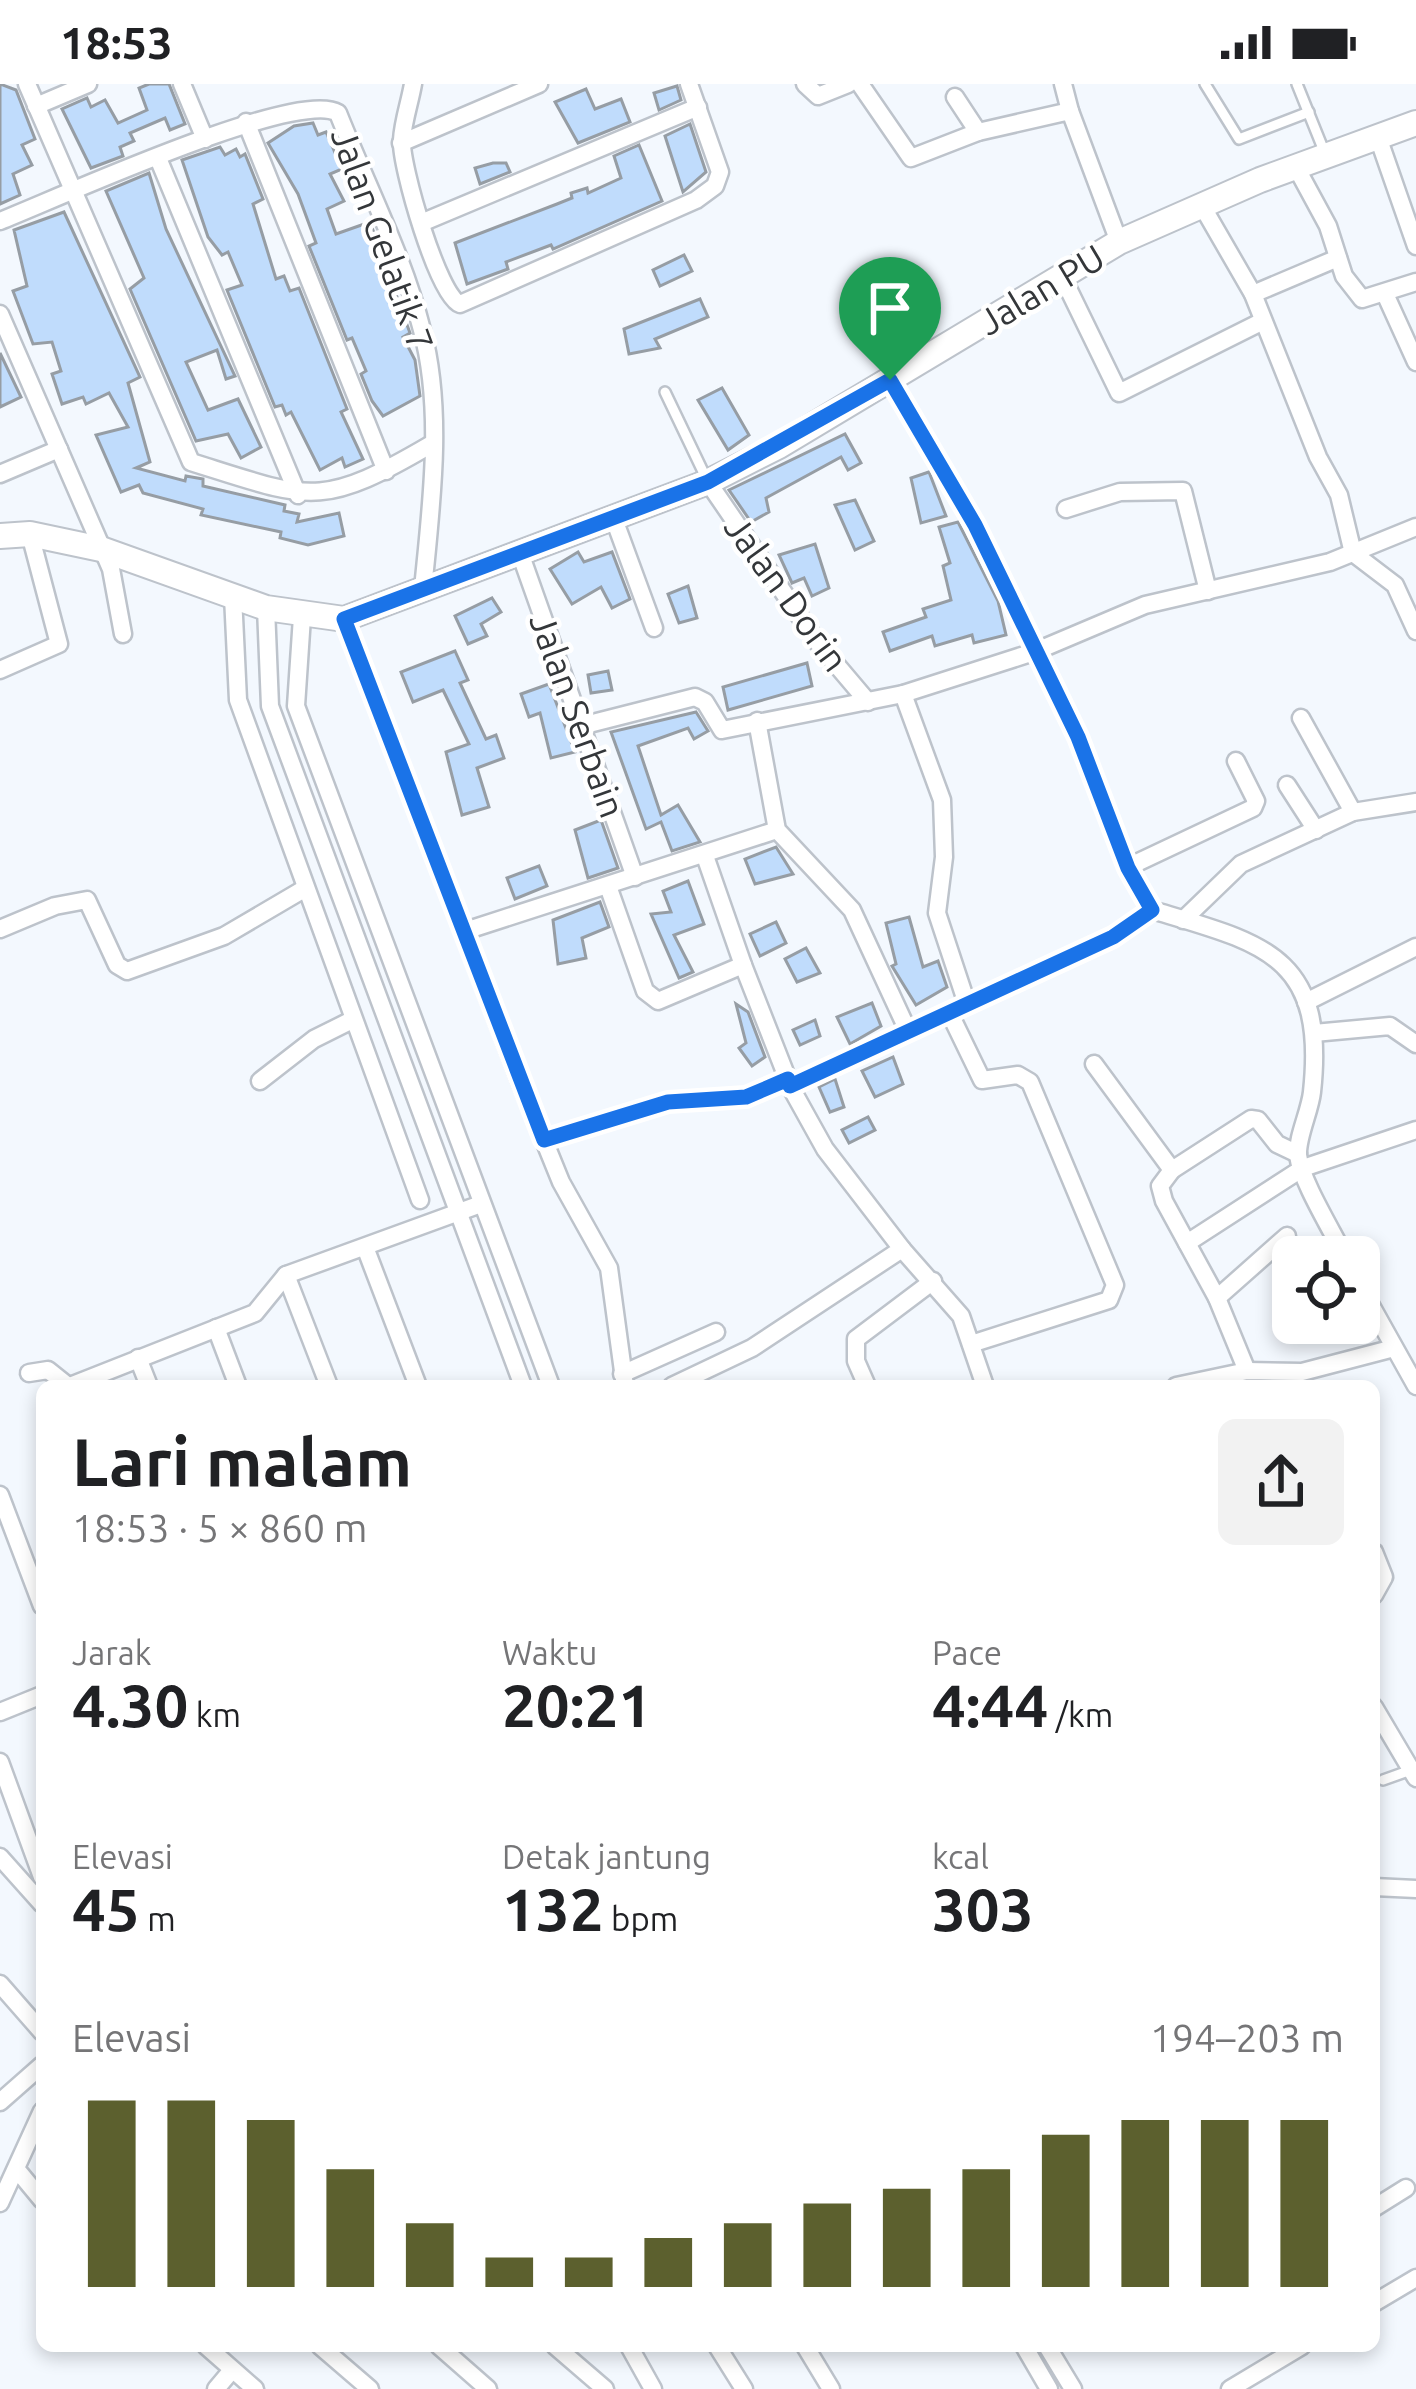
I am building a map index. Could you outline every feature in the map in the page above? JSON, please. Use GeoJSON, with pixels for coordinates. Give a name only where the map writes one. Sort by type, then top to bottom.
{"type":"FeatureCollection","features":[{"type":"Feature","properties":{"kind":"street"},"geometry":{"type":"LineString","coordinates":[[27,84],[190,462],[298,495],[330,493],[386,471],[430,445]]}},
{"type":"Feature","properties":{"kind":"street"},"geometry":{"type":"LineString","coordinates":[[36,106],[88,84]]}},
{"type":"Feature","properties":{"kind":"street"},"geometry":{"type":"LineString","coordinates":[[182,84],[205,139]]}},
{"type":"Feature","properties":{"kind":"street"},"geometry":{"type":"LineString","coordinates":[[413,84],[401,143],[421,223],[451,301],[467,302],[696,200],[715,186],[720,172],[689,84]]}},
{"type":"Feature","properties":{"kind":"street"},"geometry":{"type":"LineString","coordinates":[[401,143],[539,84]]}},
{"type":"Feature","properties":{"kind":"street"},"geometry":{"type":"LineString","coordinates":[[805,84],[818,96],[848,84]]}},
{"type":"Feature","properties":{"kind":"street"},"geometry":{"type":"LineString","coordinates":[[860,84],[911,158],[978,132],[1070,111]]}},
{"type":"Feature","properties":{"kind":"street"},"geometry":{"type":"LineString","coordinates":[[1063,84],[1120,242]]}},
{"type":"Feature","properties":{"kind":"street"},"geometry":{"type":"LineString","coordinates":[[955,97],[978,132]]}},
{"type":"Feature","properties":{"kind":"street"},"geometry":{"type":"LineString","coordinates":[[421,223],[698,107]]}},
{"type":"Feature","properties":{"kind":"street","name":"Jalan Gelatik 7"},"geometry":{"type":"LineString","coordinates":[[246,122],[330,108],[338,112],[423,332],[430,445],[423,590]]}},
{"type":"Feature","properties":{"kind":"street"},"geometry":{"type":"LineString","coordinates":[[0,221],[246,122],[386,471]]}},
{"type":"Feature","properties":{"kind":"street","name":"Jalan PU"},"geometry":{"type":"LineString","coordinates":[[0,536],[30,534],[101,550],[266,608],[302,617],[344,619],[708,482],[1120,242],[1201,204],[1416,123]]}},
{"type":"Feature","properties":{"kind":"street"},"geometry":{"type":"LineString","coordinates":[[1378,140],[1416,246]]}},
{"type":"Feature","properties":{"kind":"street"},"geometry":{"type":"LineString","coordinates":[[158,158],[298,495]]}},
{"type":"Feature","properties":{"kind":"street"},"geometry":{"type":"LineString","coordinates":[[1296,167],[1328,226],[1344,276],[1362,299],[1386,296],[1416,282]]}},
{"type":"Feature","properties":{"kind":"street"},"geometry":{"type":"LineString","coordinates":[[1201,204],[1253,294],[1339,495],[1353,553],[1394,585],[1416,631]]}},
{"type":"Feature","properties":{"kind":"street"},"geometry":{"type":"LineString","coordinates":[[1253,294],[1338,258]]}},
{"type":"Feature","properties":{"kind":"street"},"geometry":{"type":"LineString","coordinates":[[1062,277],[1120,393],[1263,322]]}},
{"type":"Feature","properties":{"kind":"street"},"geometry":{"type":"LineString","coordinates":[[1386,296],[1416,362]]}},
{"type":"Feature","properties":{"kind":"street"},"geometry":{"type":"LineString","coordinates":[[0,314],[101,550],[123,634]]}},
{"type":"Feature","properties":{"kind":"street"},"geometry":{"type":"LineString","coordinates":[[890,380],[975,525],[1078,737],[1128,868],[1152,910],[1263,945],[1292,974],[1314,1033],[1312,1090],[1300,1161]]}},
{"type":"Feature","properties":{"kind":"street"},"geometry":{"type":"LineString","coordinates":[[0,474],[58,449]]}},
{"type":"Feature","properties":{"kind":"street","name":"Jalan Dorin"},"geometry":{"type":"LineString","coordinates":[[708,482],[818,643],[868,702]]}},
{"type":"Feature","properties":{"kind":"street"},"geometry":{"type":"LineString","coordinates":[[1066,508],[1120,492],[1183,491],[1208,591]]}},
{"type":"Feature","properties":{"kind":"street"},"geometry":{"type":"LineString","coordinates":[[614,519],[654,628]]}},
{"type":"Feature","properties":{"kind":"street"},"geometry":{"type":"LineString","coordinates":[[581,726],[695,697],[706,702],[718,728],[903,694],[1034,652],[1145,604],[1353,553],[1416,527]]}},
{"type":"Feature","properties":{"kind":"street"},"geometry":{"type":"LineString","coordinates":[[0,670],[58,644],[30,534]]}},
{"type":"Feature","properties":{"kind":"street","name":"Jalan Serbain"},"geometry":{"type":"LineString","coordinates":[[520,553],[634,877]]}},
{"type":"Feature","properties":{"kind":"street"},"geometry":{"type":"LineString","coordinates":[[233,596],[238,700],[420,1199]]}},
{"type":"Feature","properties":{"kind":"street"},"geometry":{"type":"LineString","coordinates":[[266,608],[270,706],[521,1380]]}},
{"type":"Feature","properties":{"kind":"street"},"geometry":{"type":"LineString","coordinates":[[302,617],[296,706],[548,1380]]}},
{"type":"Feature","properties":{"kind":"street"},"geometry":{"type":"LineString","coordinates":[[344,619],[544,1140],[586,1232],[609,1268],[624,1380],[716,1331]]}},
{"type":"Feature","properties":{"kind":"street"},"geometry":{"type":"LineString","coordinates":[[903,694],[942,800],[944,857],[937,913],[967,1004]]}},
{"type":"Feature","properties":{"kind":"street"},"geometry":{"type":"LineString","coordinates":[[1301,718],[1353,812]]}},
{"type":"Feature","properties":{"kind":"street"},"geometry":{"type":"LineString","coordinates":[[757,721],[777,830],[860,921],[908,1031]]}},
{"type":"Feature","properties":{"kind":"street"},"geometry":{"type":"LineString","coordinates":[[1128,868],[1253,808],[1256,801],[1236,761]]}},
{"type":"Feature","properties":{"kind":"street"},"geometry":{"type":"LineString","coordinates":[[1287,785],[1316,830]]}},
{"type":"Feature","properties":{"kind":"street"},"geometry":{"type":"LineString","coordinates":[[1184,920],[1241,865],[1353,812],[1416,802]]}},
{"type":"Feature","properties":{"kind":"street"},"geometry":{"type":"LineString","coordinates":[[465,931],[777,830]]}},
{"type":"Feature","properties":{"kind":"street"},"geometry":{"type":"LineString","coordinates":[[705,856],[789,1083],[825,1149],[902,1250],[961,1316],[983,1380]]}},
{"type":"Feature","properties":{"kind":"street"},"geometry":{"type":"LineString","coordinates":[[608,886],[653,1000],[743,965]]}},
{"type":"Feature","properties":{"kind":"street"},"geometry":{"type":"LineString","coordinates":[[0,929],[55,906],[87,899],[117,965],[127,971],[224,936],[304,889]]}},
{"type":"Feature","properties":{"kind":"street"},"geometry":{"type":"LineString","coordinates":[[544,1140],[668,1102],[746,1097],[789,1083],[1113,937],[1152,910]]}},
{"type":"Feature","properties":{"kind":"street"},"geometry":{"type":"LineString","coordinates":[[1306,1002],[1416,947]]}},
{"type":"Feature","properties":{"kind":"street"},"geometry":{"type":"LineString","coordinates":[[949,1012],[982,1080],[1018,1075],[1030,1082],[1115,1286],[1109,1300],[971,1344]]}},
{"type":"Feature","properties":{"kind":"street"},"geometry":{"type":"LineString","coordinates":[[260,1081],[314,1039],[352,1020]]}},
{"type":"Feature","properties":{"kind":"street"},"geometry":{"type":"LineString","coordinates":[[1314,1033],[1390,1026],[1416,1044]]}},
{"type":"Feature","properties":{"kind":"street"},"geometry":{"type":"LineString","coordinates":[[1094,1064],[1172,1170]]}},
{"type":"Feature","properties":{"kind":"street"},"geometry":{"type":"LineString","coordinates":[[1247,1371],[1217,1298],[1160,1186],[1172,1170],[1250,1119],[1258,1120],[1277,1144],[1300,1161],[1335,1236]]}},
{"type":"Feature","properties":{"kind":"street"},"geometry":{"type":"LineString","coordinates":[[1187,1243],[1300,1161],[1416,1130]]}},
{"type":"Feature","properties":{"kind":"street"},"geometry":{"type":"LineString","coordinates":[[84,1380],[260,1310],[286,1275],[481,1204]]}},
{"type":"Feature","properties":{"kind":"street"},"geometry":{"type":"LineString","coordinates":[[365,1246],[416,1380]]}},
{"type":"Feature","properties":{"kind":"street"},"geometry":{"type":"LineString","coordinates":[[1217,1298],[1272,1249]]}},
{"type":"Feature","properties":{"kind":"street"},"geometry":{"type":"LineString","coordinates":[[684,1380],[763,1341],[902,1250]]}},
{"type":"Feature","properties":{"kind":"street"},"geometry":{"type":"LineString","coordinates":[[286,1275],[327,1380]]}},
{"type":"Feature","properties":{"kind":"street"},"geometry":{"type":"LineString","coordinates":[[864,1380],[856,1361],[856,1339],[933,1281]]}},
{"type":"Feature","properties":{"kind":"street"},"geometry":{"type":"LineString","coordinates":[[1380,1323],[1415,1387]]}},
{"type":"Feature","properties":{"kind":"street"},"geometry":{"type":"LineString","coordinates":[[216,1328],[236,1380]]}},
{"type":"Feature","properties":{"kind":"street"},"geometry":{"type":"LineString","coordinates":[[1204,1380],[1247,1371],[1304,1379],[1394,1348]]}},
{"type":"Feature","properties":{"kind":"street"},"geometry":{"type":"LineString","coordinates":[[138,1358],[147,1380]]}},
{"type":"Feature","properties":{"kind":"street"},"geometry":{"type":"LineString","coordinates":[[29,1373],[48,1370],[61,1380]]}},
{"type":"Feature","properties":{"kind":"street"},"geometry":{"type":"LineString","coordinates":[[0,1495],[36,1590]]}},
{"type":"Feature","properties":{"kind":"street"},"geometry":{"type":"LineString","coordinates":[[0,1712],[36,1697]]}},
{"type":"Feature","properties":{"kind":"street"},"geometry":{"type":"LineString","coordinates":[[1380,1717],[1413,1774]]}},
{"type":"Feature","properties":{"kind":"street"},"geometry":{"type":"LineString","coordinates":[[0,1762],[36,1861]]}},
{"type":"Feature","properties":{"kind":"street"},"geometry":{"type":"LineString","coordinates":[[0,1857],[36,1897]]}},
{"type":"Feature","properties":{"kind":"street"},"geometry":{"type":"LineString","coordinates":[[1380,1887],[1416,1889]]}},
{"type":"Feature","properties":{"kind":"street"},"geometry":{"type":"LineString","coordinates":[[0,1984],[36,2025]]}},
{"type":"Feature","properties":{"kind":"street"},"geometry":{"type":"LineString","coordinates":[[0,2102],[36,2071]]}},
{"type":"Feature","properties":{"kind":"street"},"geometry":{"type":"LineString","coordinates":[[0,2203],[19,2171],[36,2119]]}},
{"type":"Feature","properties":{"kind":"street"},"geometry":{"type":"LineString","coordinates":[[19,2171],[36,2192]]}},
{"type":"Feature","properties":{"kind":"street"},"geometry":{"type":"LineString","coordinates":[[1380,2204],[1406,2188]]}},
{"type":"Feature","properties":{"kind":"street"},"geometry":{"type":"LineString","coordinates":[[1380,2299],[1416,2278]]}},
{"type":"Feature","properties":{"kind":"street"},"geometry":{"type":"LineString","coordinates":[[212,2352],[255,2389]]}},
{"type":"Feature","properties":{"kind":"street"},"geometry":{"type":"LineString","coordinates":[[327,2352],[370,2389]]}},
{"type":"Feature","properties":{"kind":"street"},"geometry":{"type":"LineString","coordinates":[[446,2352],[488,2389]]}},
{"type":"Feature","properties":{"kind":"street"},"geometry":{"type":"LineString","coordinates":[[562,2352],[605,2389]]}},
{"type":"Feature","properties":{"kind":"street"},"geometry":{"type":"LineString","coordinates":[[631,2352],[653,2389]]}},
{"type":"Feature","properties":{"kind":"street"},"geometry":{"type":"LineString","coordinates":[[721,2352],[744,2389]]}},
{"type":"Feature","properties":{"kind":"street"},"geometry":{"type":"LineString","coordinates":[[809,2352],[831,2389]]}},
{"type":"Feature","properties":{"kind":"street"},"geometry":{"type":"LineString","coordinates":[[1027,2352],[1048,2389]]}},
{"type":"Feature","properties":{"kind":"street"},"geometry":{"type":"LineString","coordinates":[[1051,2352],[1073,2389]]}},
{"type":"Feature","properties":{"kind":"street"},"geometry":{"type":"LineString","coordinates":[[1230,2389],[1292,2352]]}},
{"type":"Feature","properties":{"kind":"street"},"geometry":{"type":"LineString","coordinates":[[216,2389],[232,2370]]}},
{"type":"Feature","properties":{"kind":"lane"},"geometry":{"type":"LineString","coordinates":[[1205,84],[1239,140],[1309,112]]}},
{"type":"Feature","properties":{"kind":"lane"},"geometry":{"type":"LineString","coordinates":[[1297,84],[1327,157]]}},
{"type":"Feature","properties":{"kind":"lane"},"geometry":{"type":"LineString","coordinates":[[665,392],[708,482]]}},
{"type":"Feature","properties":{"kind":"lane"},"geometry":{"type":"LineString","coordinates":[[1383,1780],[1413,1774]]}},
{"type":"Feature","properties":{"kind":"building"},"geometry":{"type":"Polygon","coordinates":[[[0,84],[16,90],[35,139],[22,145],[32,165],[13,174],[20,195],[0,204],[0,84]]]}},
{"type":"Feature","properties":{"kind":"building"},"geometry":{"type":"Polygon","coordinates":[[[169,84],[185,124],[170,130],[165,118],[130,133],[134,141],[120,147],[123,156],[91,168],[62,109],[87,98],[91,107],[105,100],[118,123],[147,110],[139,88],[169,84]]]}},
{"type":"Feature","properties":{"kind":"building"},"geometry":{"type":"Polygon","coordinates":[[[677,86],[681,100],[659,110],[654,93],[677,86]]]}},
{"type":"Feature","properties":{"kind":"building"},"geometry":{"type":"Polygon","coordinates":[[[586,89],[595,109],[621,99],[630,122],[578,143],[555,102],[586,89]]]}},
{"type":"Feature","properties":{"kind":"building"},"geometry":{"type":"Polygon","coordinates":[[[313,123],[318,135],[326,132],[342,169],[330,174],[344,201],[327,209],[336,234],[370,222],[410,333],[403,337],[415,360],[420,396],[383,416],[372,401],[361,374],[366,371],[352,338],[347,340],[309,246],[316,243],[298,194],[268,143],[294,126],[313,123]]]}},
{"type":"Feature","properties":{"kind":"building"},"geometry":{"type":"Polygon","coordinates":[[[690,124],[706,172],[683,192],[665,136],[690,124]]]}},
{"type":"Feature","properties":{"kind":"building"},"geometry":{"type":"Polygon","coordinates":[[[639,145],[662,201],[553,249],[551,245],[506,262],[508,269],[467,284],[455,243],[572,198],[571,193],[587,188],[588,193],[621,178],[614,156],[639,145]]]}},
{"type":"Feature","properties":{"kind":"building"},"geometry":{"type":"Polygon","coordinates":[[[220,147],[225,155],[236,149],[240,157],[245,154],[263,199],[253,204],[276,279],[284,276],[290,291],[299,288],[347,409],[341,412],[363,459],[345,467],[342,458],[320,470],[291,412],[286,415],[282,405],[275,407],[227,290],[242,285],[228,252],[222,255],[208,237],[182,160],[220,147]]]}},
{"type":"Feature","properties":{"kind":"building"},"geometry":{"type":"Polygon","coordinates":[[[506,163],[510,172],[480,184],[475,168],[506,163]]]}},
{"type":"Feature","properties":{"kind":"building"},"geometry":{"type":"Polygon","coordinates":[[[149,173],[166,229],[235,376],[226,379],[217,350],[186,362],[208,410],[238,399],[261,447],[241,458],[228,434],[196,441],[130,289],[144,278],[106,191],[149,173]]]}},
{"type":"Feature","properties":{"kind":"building"},"geometry":{"type":"Polygon","coordinates":[[[64,212],[140,377],[128,383],[150,462],[136,468],[185,481],[186,476],[203,479],[203,486],[285,505],[284,511],[299,514],[297,522],[339,513],[344,536],[308,545],[280,538],[281,532],[201,515],[203,509],[143,493],[139,485],[121,492],[96,435],[128,427],[109,393],[86,404],[83,397],[62,404],[52,374],[61,371],[52,342],[33,344],[13,291],[27,286],[14,230],[64,212]]]}},
{"type":"Feature","properties":{"kind":"building"},"geometry":{"type":"Polygon","coordinates":[[[684,255],[692,271],[660,286],[653,270],[684,255]]]}},
{"type":"Feature","properties":{"kind":"building"},"geometry":{"type":"Polygon","coordinates":[[[700,299],[708,317],[655,339],[660,348],[629,354],[624,329],[700,299]]]}},
{"type":"Feature","properties":{"kind":"building"},"geometry":{"type":"Polygon","coordinates":[[[0,353],[21,397],[0,407],[0,353]]]}},
{"type":"Feature","properties":{"kind":"building"},"geometry":{"type":"Polygon","coordinates":[[[722,388],[749,435],[728,450],[698,400],[722,388]]]}},
{"type":"Feature","properties":{"kind":"building"},"geometry":{"type":"Polygon","coordinates":[[[845,434],[861,463],[848,470],[841,457],[766,498],[769,512],[751,522],[729,490],[845,434]]]}},
{"type":"Feature","properties":{"kind":"building"},"geometry":{"type":"Polygon","coordinates":[[[929,472],[946,516],[921,523],[911,478],[929,472]]]}},
{"type":"Feature","properties":{"kind":"building"},"geometry":{"type":"Polygon","coordinates":[[[855,500],[874,541],[855,550],[835,505],[855,500]]]}},
{"type":"Feature","properties":{"kind":"building"},"geometry":{"type":"Polygon","coordinates":[[[958,522],[998,601],[1006,635],[974,643],[972,635],[935,646],[932,636],[890,651],[883,632],[926,617],[923,609],[951,600],[943,566],[950,563],[939,527],[958,522]]]}},
{"type":"Feature","properties":{"kind":"building"},"geometry":{"type":"Polygon","coordinates":[[[815,544],[829,588],[812,596],[804,578],[792,583],[779,555],[815,544]]]}},
{"type":"Feature","properties":{"kind":"building"},"geometry":{"type":"Polygon","coordinates":[[[578,552],[584,562],[612,552],[630,599],[612,608],[601,587],[572,604],[550,569],[578,552]]]}},
{"type":"Feature","properties":{"kind":"building"},"geometry":{"type":"Polygon","coordinates":[[[688,586],[697,618],[679,623],[668,594],[688,586]]]}},
{"type":"Feature","properties":{"kind":"building"},"geometry":{"type":"Polygon","coordinates":[[[492,598],[501,612],[481,624],[487,636],[468,644],[455,616],[492,598]]]}},
{"type":"Feature","properties":{"kind":"building"},"geometry":{"type":"Polygon","coordinates":[[[455,651],[468,680],[460,683],[486,739],[496,735],[504,758],[477,768],[489,807],[462,815],[446,752],[469,744],[443,690],[413,702],[401,672],[455,651]]]}},
{"type":"Feature","properties":{"kind":"building"},"geometry":{"type":"Polygon","coordinates":[[[807,663],[812,686],[728,710],[723,687],[807,663]]]}},
{"type":"Feature","properties":{"kind":"building"},"geometry":{"type":"Polygon","coordinates":[[[608,671],[612,690],[591,693],[588,675],[608,671]]]}},
{"type":"Feature","properties":{"kind":"building"},"geometry":{"type":"Polygon","coordinates":[[[549,684],[575,752],[551,758],[540,713],[529,717],[521,694],[549,684]]]}},
{"type":"Feature","properties":{"kind":"building"},"geometry":{"type":"Polygon","coordinates":[[[696,712],[708,731],[694,739],[688,728],[638,746],[661,815],[678,805],[700,842],[672,851],[661,822],[646,829],[611,732],[696,712]]]}},
{"type":"Feature","properties":{"kind":"building"},"geometry":{"type":"Polygon","coordinates":[[[601,820],[618,868],[588,878],[575,830],[601,820]]]}},
{"type":"Feature","properties":{"kind":"building"},"geometry":{"type":"Polygon","coordinates":[[[776,847],[793,874],[755,884],[745,859],[776,847]]]}},
{"type":"Feature","properties":{"kind":"building"},"geometry":{"type":"Polygon","coordinates":[[[539,866],[547,886],[515,899],[507,878],[539,866]]]}},
{"type":"Feature","properties":{"kind":"building"},"geometry":{"type":"Polygon","coordinates":[[[688,881],[704,924],[674,935],[693,972],[679,978],[651,914],[671,912],[663,891],[688,881]]]}},
{"type":"Feature","properties":{"kind":"building"},"geometry":{"type":"Polygon","coordinates":[[[600,902],[609,927],[582,938],[586,958],[558,964],[553,920],[600,902]]]}},
{"type":"Feature","properties":{"kind":"building"},"geometry":{"type":"Polygon","coordinates":[[[909,917],[923,967],[938,961],[947,987],[916,1005],[892,966],[896,964],[886,923],[909,917]]]}},
{"type":"Feature","properties":{"kind":"building"},"geometry":{"type":"Polygon","coordinates":[[[776,922],[786,943],[760,956],[750,934],[776,922]]]}},
{"type":"Feature","properties":{"kind":"building"},"geometry":{"type":"Polygon","coordinates":[[[806,948],[820,973],[797,982],[785,959],[806,948]]]}},
{"type":"Feature","properties":{"kind":"building"},"geometry":{"type":"Polygon","coordinates":[[[872,1003],[881,1026],[850,1044],[837,1017],[872,1003]]]}},
{"type":"Feature","properties":{"kind":"building"},"geometry":{"type":"Polygon","coordinates":[[[736,1004],[748,1012],[765,1057],[752,1066],[739,1048],[746,1043],[736,1004]]]}},
{"type":"Feature","properties":{"kind":"building"},"geometry":{"type":"Polygon","coordinates":[[[815,1020],[820,1036],[800,1045],[793,1030],[815,1020]]]}},
{"type":"Feature","properties":{"kind":"building"},"geometry":{"type":"Polygon","coordinates":[[[893,1057],[903,1084],[875,1097],[862,1071],[893,1057]]]}},
{"type":"Feature","properties":{"kind":"building"},"geometry":{"type":"Polygon","coordinates":[[[835,1079],[844,1107],[830,1112],[819,1087],[835,1079]]]}},
{"type":"Feature","properties":{"kind":"building"},"geometry":{"type":"Polygon","coordinates":[[[868,1117],[875,1130],[849,1143],[842,1130],[868,1117]]]}},
{"type":"Feature","properties":{"kind":"route"},"geometry":{"type":"LineString","coordinates":[[890,380],[975,525],[1078,737],[1128,868],[1152,910],[1113,937],[790,1086],[788,1079],[746,1097],[668,1102],[544,1140],[344,619],[708,482],[890,380]]}}]}
